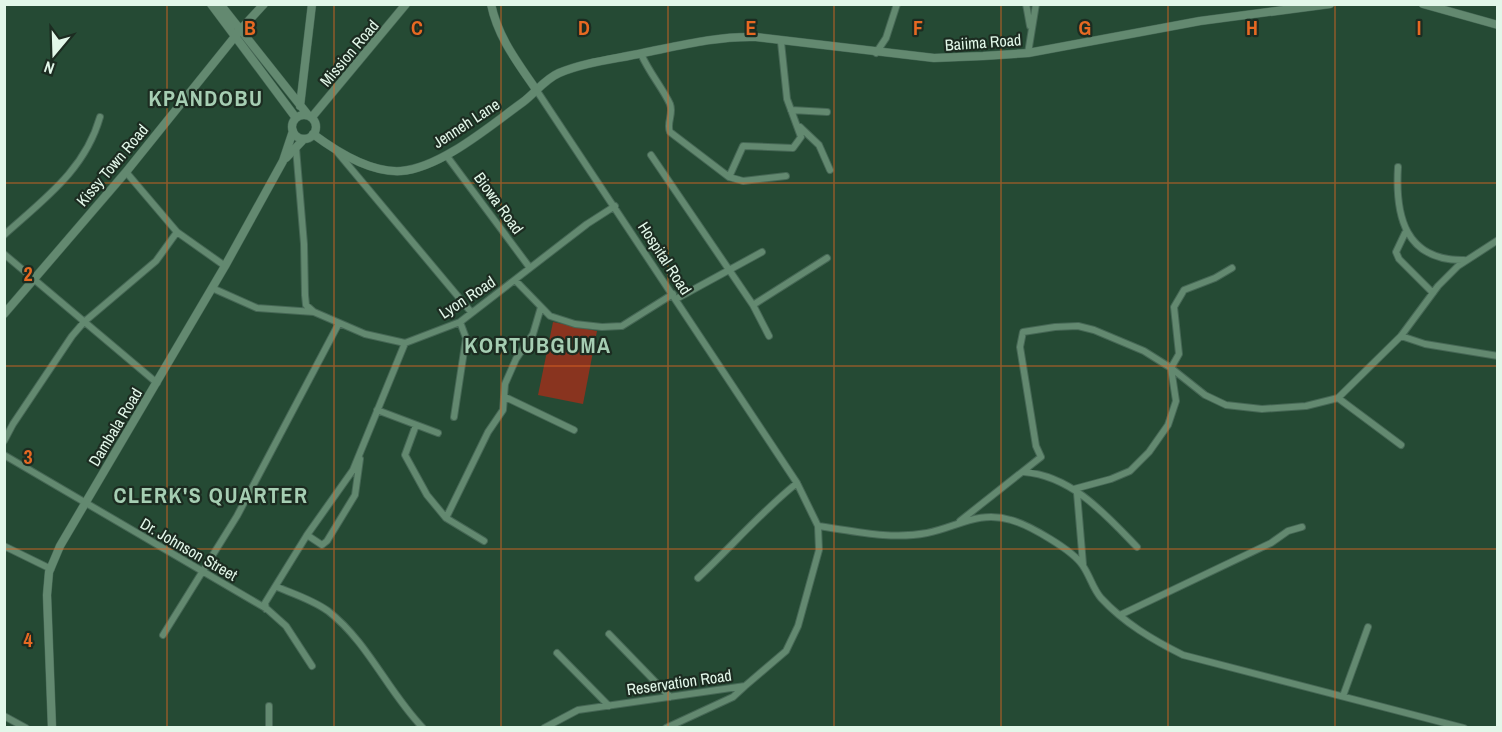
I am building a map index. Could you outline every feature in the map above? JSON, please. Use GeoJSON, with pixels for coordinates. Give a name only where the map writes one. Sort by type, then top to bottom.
{"type":"FeatureCollection","features":[{"type":"Feature","properties":{"kind":"street"},"geometry":{"type":"LineString","coordinates":[[211,4],[238,32],[294,99],[310,116],[316,127],[314,134],[304,139],[296,136],[292,123],[294,99],[301,82]]}},
{"type":"Feature","properties":{"kind":"street"},"geometry":{"type":"LineString","coordinates":[[220,4],[294,114],[310,116]]}},
{"type":"Feature","properties":{"kind":"street","name":"Kissy Town Road"},"geometry":{"type":"LineString","coordinates":[[4,314],[126,171],[238,32],[264,4]]}},
{"type":"Feature","properties":{"kind":"street"},"geometry":{"type":"LineString","coordinates":[[300,106],[301,82],[312,4]]}},
{"type":"Feature","properties":{"kind":"street","name":"Mission Road"},"geometry":{"type":"LineString","coordinates":[[310,116],[406,4]]}},
{"type":"Feature","properties":{"kind":"street","name":"Hospital Road"},"geometry":{"type":"LineString","coordinates":[[490,4],[503,41],[675,296],[797,483],[818,526]]}},
{"type":"Feature","properties":{"kind":"street"},"geometry":{"type":"LineString","coordinates":[[876,53],[886,38],[897,4]]}},
{"type":"Feature","properties":{"kind":"street"},"geometry":{"type":"LineString","coordinates":[[1026,4],[1030,29]]}},
{"type":"Feature","properties":{"kind":"street"},"geometry":{"type":"LineString","coordinates":[[1028,52],[1030,29],[1036,4]]}},
{"type":"Feature","properties":{"kind":"street","name":"Baiima Road"},"geometry":{"type":"LineString","coordinates":[[537,91],[559,73],[682,43],[727,36],[934,58],[1028,52],[1200,21],[1330,4]]}},
{"type":"Feature","properties":{"kind":"street"},"geometry":{"type":"LineString","coordinates":[[1423,4],[1497,25]]}},
{"type":"Feature","properties":{"kind":"street"},"geometry":{"type":"LineString","coordinates":[[729,177],[743,146],[793,148],[801,136],[790,110],[781,42]]}},
{"type":"Feature","properties":{"kind":"street"},"geometry":{"type":"LineString","coordinates":[[641,54],[650,74],[670,104],[672,110],[668,128],[670,132],[729,177],[743,181],[786,176]]}},
{"type":"Feature","properties":{"kind":"street","name":"Jenneh Lane"},"geometry":{"type":"LineString","coordinates":[[337,153],[398,171],[412,169],[446,155],[537,91]]}},
{"type":"Feature","properties":{"kind":"street"},"geometry":{"type":"LineString","coordinates":[[790,110],[827,112]]}},
{"type":"Feature","properties":{"kind":"street"},"geometry":{"type":"LineString","coordinates":[[4,235],[81,162],[95,136],[100,117]]}},
{"type":"Feature","properties":{"kind":"street"},"geometry":{"type":"LineString","coordinates":[[799,127],[819,145],[830,170]]}},
{"type":"Feature","properties":{"kind":"street","name":"Dambala Road"},"geometry":{"type":"LineString","coordinates":[[52,728],[46,595],[51,569],[66,531],[85,504],[225,266],[283,161],[293,131]]}},
{"type":"Feature","properties":{"kind":"street"},"geometry":{"type":"LineString","coordinates":[[314,134],[337,153],[471,312]]}},
{"type":"Feature","properties":{"kind":"street","name":"Dambala Road"},"geometry":{"type":"LineString","coordinates":[[283,161],[304,139]]}},
{"type":"Feature","properties":{"kind":"street"},"geometry":{"type":"LineString","coordinates":[[296,148],[304,244],[304,295],[306,305],[314,312]]}},
{"type":"Feature","properties":{"kind":"street","name":"Biowa Road"},"geometry":{"type":"LineString","coordinates":[[446,155],[530,268]]}},
{"type":"Feature","properties":{"kind":"street"},"geometry":{"type":"LineString","coordinates":[[651,155],[753,305],[769,336]]}},
{"type":"Feature","properties":{"kind":"street"},"geometry":{"type":"LineString","coordinates":[[1398,167],[1396,194],[1405,232],[1426,252],[1451,260],[1465,260]]}},
{"type":"Feature","properties":{"kind":"street"},"geometry":{"type":"LineString","coordinates":[[126,171],[177,232],[225,266]]}},
{"type":"Feature","properties":{"kind":"street","name":"Lyon Road"},"geometry":{"type":"LineString","coordinates":[[405,343],[460,322],[587,224],[615,206]]}},
{"type":"Feature","properties":{"kind":"street"},"geometry":{"type":"LineString","coordinates":[[4,441],[30,397],[84,322],[156,261],[177,232]]}},
{"type":"Feature","properties":{"kind":"street"},"geometry":{"type":"LineString","coordinates":[[1405,232],[1397,245],[1396,252],[1399,259],[1433,293]]}},
{"type":"Feature","properties":{"kind":"street"},"geometry":{"type":"LineString","coordinates":[[960,522],[1041,457],[1036,446],[1020,347],[1023,332],[1078,326],[1094,330],[1144,351],[1171,368],[1205,395],[1226,405],[1283,410],[1338,398],[1401,336],[1433,293],[1465,260],[1497,240]]}},
{"type":"Feature","properties":{"kind":"street"},"geometry":{"type":"LineString","coordinates":[[515,280],[550,316],[575,324],[602,327],[622,326],[762,252]]}},
{"type":"Feature","properties":{"kind":"street"},"geometry":{"type":"LineString","coordinates":[[4,254],[157,383]]}},
{"type":"Feature","properties":{"kind":"street"},"geometry":{"type":"LineString","coordinates":[[753,305],[827,258]]}},
{"type":"Feature","properties":{"kind":"street"},"geometry":{"type":"LineString","coordinates":[[1076,491],[1130,471],[1149,452],[1168,425],[1176,401],[1171,368],[1179,354],[1174,307],[1181,292],[1215,279],[1232,267]]}},
{"type":"Feature","properties":{"kind":"street"},"geometry":{"type":"LineString","coordinates":[[212,288],[257,308],[314,312],[376,337],[405,343],[353,470],[307,535],[278,587],[265,603],[267,609]]}},
{"type":"Feature","properties":{"kind":"street"},"geometry":{"type":"LineString","coordinates":[[294,309],[304,295]]}},
{"type":"Feature","properties":{"kind":"street"},"geometry":{"type":"LineString","coordinates":[[446,518],[488,432],[503,410],[505,384],[516,359],[533,334],[542,308]]}},
{"type":"Feature","properties":{"kind":"street"},"geometry":{"type":"LineString","coordinates":[[454,417],[466,338],[460,322]]}},
{"type":"Feature","properties":{"kind":"street"},"geometry":{"type":"LineString","coordinates":[[163,636],[237,516],[339,323]]}},
{"type":"Feature","properties":{"kind":"street"},"geometry":{"type":"LineString","coordinates":[[1401,336],[1425,344],[1497,356]]}},
{"type":"Feature","properties":{"kind":"street"},"geometry":{"type":"LineString","coordinates":[[505,397],[574,430]]}},
{"type":"Feature","properties":{"kind":"street"},"geometry":{"type":"LineString","coordinates":[[1338,398],[1401,446]]}},
{"type":"Feature","properties":{"kind":"street"},"geometry":{"type":"LineString","coordinates":[[377,410],[438,433]]}},
{"type":"Feature","properties":{"kind":"street"},"geometry":{"type":"LineString","coordinates":[[416,425],[405,455],[427,495],[446,518],[483,541]]}},
{"type":"Feature","properties":{"kind":"street"},"geometry":{"type":"LineString","coordinates":[[307,535],[322,545],[341,519],[355,495],[361,450]]}},
{"type":"Feature","properties":{"kind":"street","name":"Dr. Johnson Street"},"geometry":{"type":"LineString","coordinates":[[4,455],[267,609],[286,626],[312,666]]}},
{"type":"Feature","properties":{"kind":"street"},"geometry":{"type":"LineString","coordinates":[[1023,472],[1057,478],[1106,516],[1137,548]]}},
{"type":"Feature","properties":{"kind":"street"},"geometry":{"type":"LineString","coordinates":[[698,578],[740,539],[770,504],[797,483]]}},
{"type":"Feature","properties":{"kind":"street"},"geometry":{"type":"LineString","coordinates":[[1076,491],[1083,564],[1100,596],[1150,639],[1183,655],[1267,679],[1343,696],[1464,728]]}},
{"type":"Feature","properties":{"kind":"street"},"geometry":{"type":"LineString","coordinates":[[818,526],[886,536],[927,533],[989,515],[1012,520],[1033,530],[1083,564]]}},
{"type":"Feature","properties":{"kind":"street","name":"Reservation Road"},"geometry":{"type":"LineString","coordinates":[[544,728],[578,710],[745,686],[786,651],[798,626],[819,550],[818,526]]}},
{"type":"Feature","properties":{"kind":"street"},"geometry":{"type":"LineString","coordinates":[[1120,615],[1271,543],[1288,531],[1302,527]]}},
{"type":"Feature","properties":{"kind":"street"},"geometry":{"type":"LineString","coordinates":[[4,546],[51,569]]}},
{"type":"Feature","properties":{"kind":"street"},"geometry":{"type":"LineString","coordinates":[[278,587],[311,601],[341,624],[361,646],[402,706],[423,728]]}},
{"type":"Feature","properties":{"kind":"street"},"geometry":{"type":"LineString","coordinates":[[1343,696],[1368,627]]}},
{"type":"Feature","properties":{"kind":"street"},"geometry":{"type":"LineString","coordinates":[[609,634],[670,697]]}},
{"type":"Feature","properties":{"kind":"street"},"geometry":{"type":"LineString","coordinates":[[557,653],[609,706]]}},
{"type":"Feature","properties":{"kind":"street"},"geometry":{"type":"LineString","coordinates":[[666,728],[733,696],[745,686]]}},
{"type":"Feature","properties":{"kind":"street"},"geometry":{"type":"LineString","coordinates":[[269,706],[269,728]]}},
{"type":"Feature","properties":{"kind":"street"},"geometry":{"type":"LineString","coordinates":[[4,716],[26,728]]}},
{"type":"Feature","properties":{"kind":"shaded area"},"geometry":{"type":"Polygon","coordinates":[[[553,322],[597,331],[583,404],[538,395],[553,322]]]}},
{"type":"Feature","properties":{"kind":"district","name":"KPANDOBU"},"geometry":{"type":"Point","coordinates":[206,98]}},
{"type":"Feature","properties":{"kind":"district","name":"KORTUBGUMA"},"geometry":{"type":"Point","coordinates":[538,345]}},
{"type":"Feature","properties":{"kind":"district","name":"CLERK'S QUARTER"},"geometry":{"type":"Point","coordinates":[211,495]}}]}
